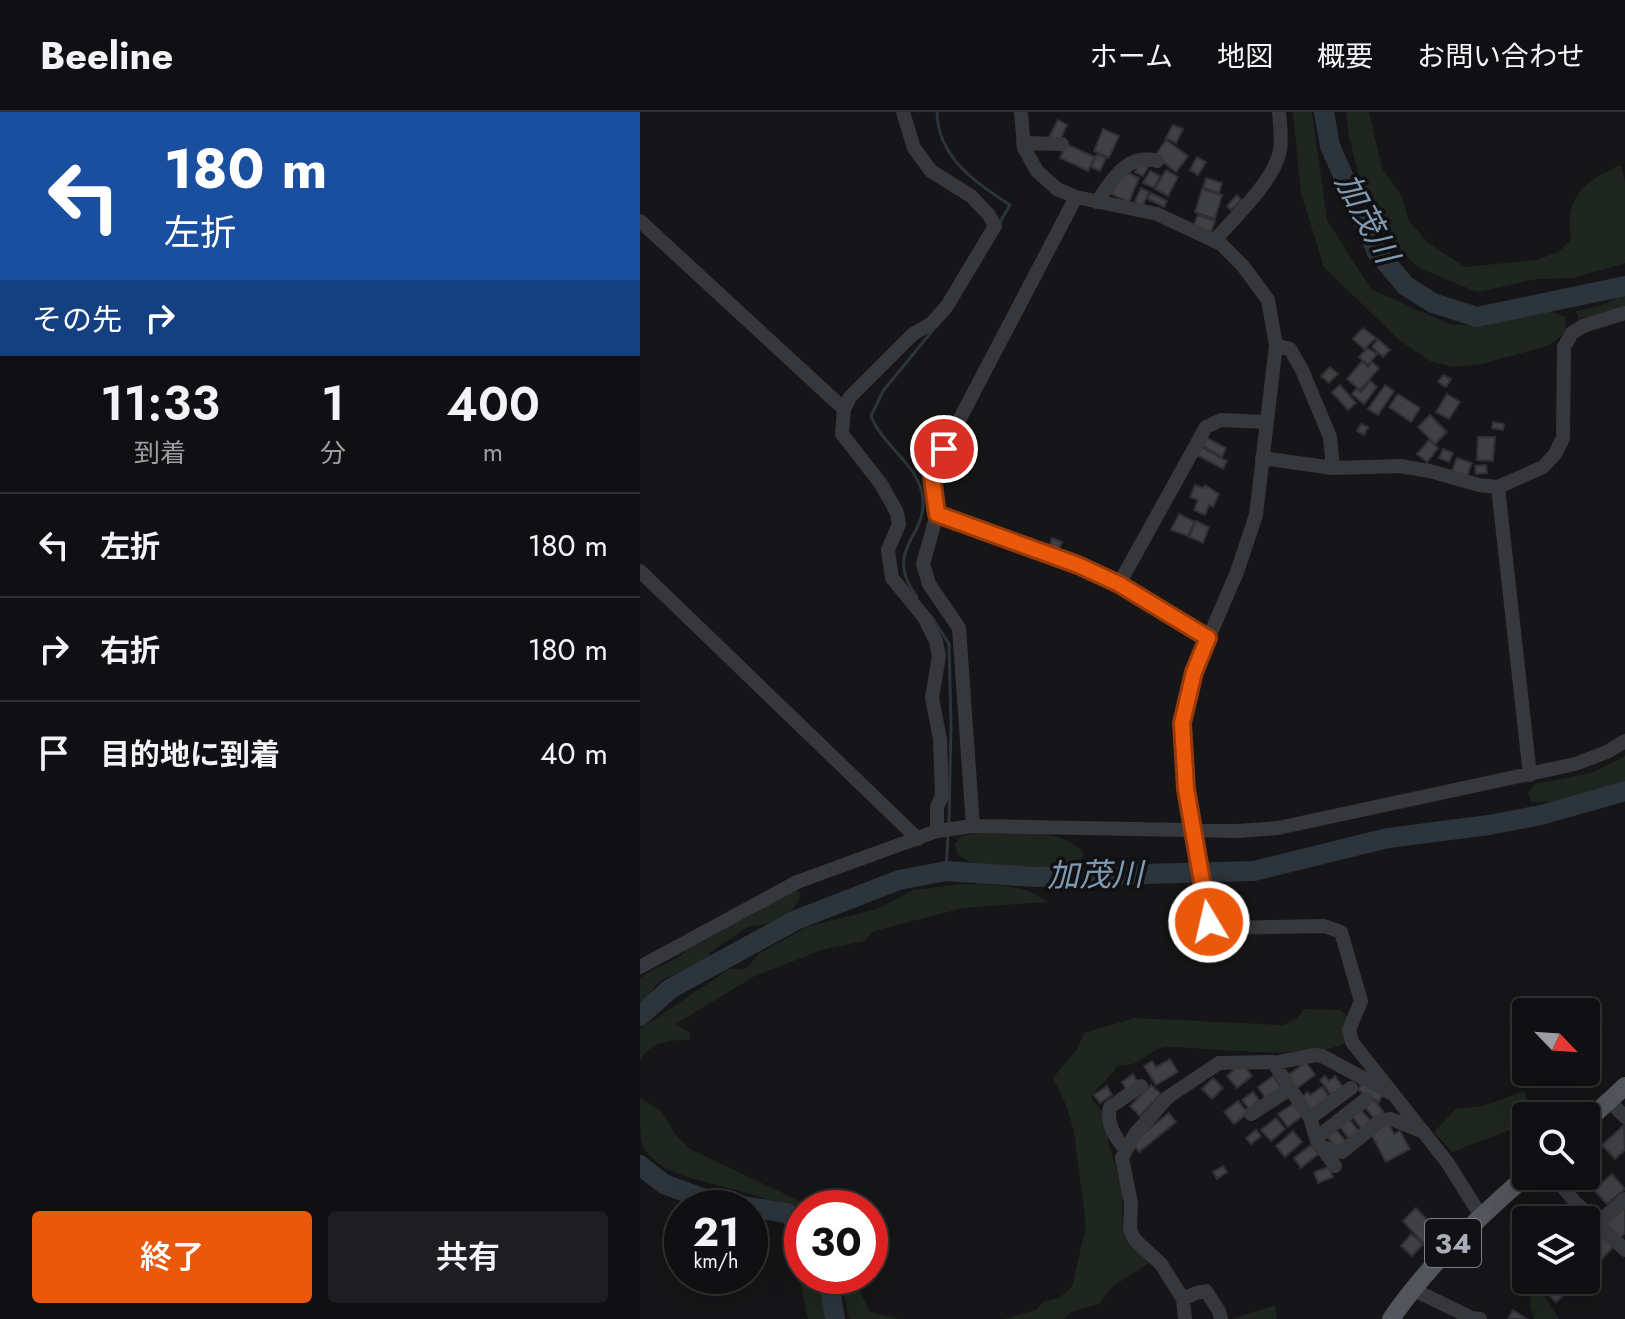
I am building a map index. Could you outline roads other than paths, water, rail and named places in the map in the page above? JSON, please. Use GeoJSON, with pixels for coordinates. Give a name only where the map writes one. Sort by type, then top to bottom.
{"type":"FeatureCollection","features":[{"type":"Feature","properties":{"kind":"main road"},"geometry":{"type":"LineString","coordinates":[[1600,1109],[1625,1086]]}},
{"type":"Feature","properties":{"kind":"main road","name":"34"},"geometry":{"type":"LineString","coordinates":[[1391,1319],[1412,1289],[1481,1216],[1512,1188]]}},
{"type":"Feature","properties":{"kind":"street"},"geometry":{"type":"LineString","coordinates":[[903,112],[914,148],[931,171],[971,196],[995,226],[947,306],[932,323],[913,334],[850,397],[844,409],[842,434],[881,484],[897,513],[899,524],[888,550],[892,578],[924,617],[936,641],[939,656],[932,698],[940,739],[942,796],[937,807],[953,828]]}},
{"type":"Feature","properties":{"kind":"street"},"geometry":{"type":"LineString","coordinates":[[1021,112],[1023,143],[1037,171],[1057,189],[1076,197],[1157,214],[1221,244],[1243,266],[1268,300],[1276,345],[1256,515],[1237,572],[1194,672],[1182,723],[1186,789],[1209,922],[1221,928],[1324,926],[1341,932],[1361,1001],[1349,1030],[1352,1042],[1425,1132],[1481,1216]]}},
{"type":"Feature","properties":{"kind":"street"},"geometry":{"type":"LineString","coordinates":[[1214,241],[1262,185],[1277,161],[1281,148],[1279,112]]}},
{"type":"Feature","properties":{"kind":"street"},"geometry":{"type":"LineString","coordinates":[[1023,143],[1062,144]]}},
{"type":"Feature","properties":{"kind":"street"},"geometry":{"type":"LineString","coordinates":[[1097,202],[1122,167],[1148,159],[1157,161]]}},
{"type":"Feature","properties":{"kind":"street"},"geometry":{"type":"LineString","coordinates":[[953,828],[959,628],[929,584],[923,564],[937,514],[932,477],[1076,197]]}},
{"type":"Feature","properties":{"kind":"street"},"geometry":{"type":"LineString","coordinates":[[640,221],[844,409]]}},
{"type":"Feature","properties":{"kind":"street"},"geometry":{"type":"LineString","coordinates":[[1262,458],[1333,468],[1400,466],[1498,487],[1543,467],[1555,454],[1563,438],[1564,347],[1572,333],[1583,326],[1625,313]]}},
{"type":"Feature","properties":{"kind":"street"},"geometry":{"type":"LineString","coordinates":[[1276,345],[1290,349],[1302,370],[1330,437],[1333,468]]}},
{"type":"Feature","properties":{"kind":"street"},"geometry":{"type":"LineString","coordinates":[[1119,584],[1206,427],[1221,420],[1267,422]]}},
{"type":"Feature","properties":{"kind":"street"},"geometry":{"type":"LineString","coordinates":[[1498,487],[1530,775]]}},
{"type":"Feature","properties":{"kind":"street"},"geometry":{"type":"LineString","coordinates":[[937,514],[1078,565],[1119,584],[1208,638]]}},
{"type":"Feature","properties":{"kind":"street"},"geometry":{"type":"LineString","coordinates":[[640,571],[918,839]]}},
{"type":"Feature","properties":{"kind":"street"},"geometry":{"type":"LineString","coordinates":[[640,967],[797,882],[953,828],[1238,831],[1278,828],[1530,775],[1607,752],[1625,741]]}},
{"type":"Feature","properties":{"kind":"street"},"geometry":{"type":"LineString","coordinates":[[1185,1319],[1183,1299],[1161,1264],[1134,1239],[1130,1229],[1131,1203],[1122,1158],[1125,1149],[1168,1097],[1219,1063],[1273,1062],[1322,1056],[1385,1092],[1393,1091]]}},
{"type":"Feature","properties":{"kind":"street"},"geometry":{"type":"LineString","coordinates":[[1273,1062],[1310,1118],[1319,1142],[1335,1166]]}},
{"type":"Feature","properties":{"kind":"street"},"geometry":{"type":"LineString","coordinates":[[1125,1149],[1112,1131],[1108,1114],[1110,1107],[1141,1086]]}},
{"type":"Feature","properties":{"kind":"street"},"geometry":{"type":"LineString","coordinates":[[1310,1118],[1351,1088]]}},
{"type":"Feature","properties":{"kind":"street"},"geometry":{"type":"LineString","coordinates":[[1251,1114],[1290,1089]]}},
{"type":"Feature","properties":{"kind":"street"},"geometry":{"type":"LineString","coordinates":[[1319,1142],[1323,1133],[1366,1099]]}},
{"type":"Feature","properties":{"kind":"street"},"geometry":{"type":"LineString","coordinates":[[1609,1101],[1625,1117]]}},
{"type":"Feature","properties":{"kind":"street"},"geometry":{"type":"LineString","coordinates":[[1319,1142],[1342,1152],[1380,1121],[1391,1119],[1425,1132]]}},
{"type":"Feature","properties":{"kind":"street"},"geometry":{"type":"LineString","coordinates":[[1565,1190],[1577,1206]]}},
{"type":"Feature","properties":{"kind":"street"},"geometry":{"type":"LineString","coordinates":[[1600,1222],[1625,1199]]}},
{"type":"Feature","properties":{"kind":"street"},"geometry":{"type":"LineString","coordinates":[[1600,1234],[1625,1250]]}},
{"type":"Feature","properties":{"kind":"street"},"geometry":{"type":"LineString","coordinates":[[1412,1289],[1480,1319]]}},
{"type":"Feature","properties":{"kind":"street"},"geometry":{"type":"LineString","coordinates":[[1183,1299],[1206,1291],[1221,1319]]}},
{"type":"Feature","properties":{"kind":"waterway"},"geometry":{"type":"LineString","coordinates":[[937,112],[939,128],[951,156],[972,178],[1010,205],[1000,222]]}},
{"type":"Feature","properties":{"kind":"waterway","name":"加茂川"},"geometry":{"type":"LineString","coordinates":[[1324,112],[1330,146],[1377,252],[1406,286],[1433,303],[1477,317],[1625,286]]}},
{"type":"Feature","properties":{"kind":"waterway"},"geometry":{"type":"LineString","coordinates":[[917,597],[907,581],[904,556],[922,513],[920,487],[871,416],[883,391],[933,330]]}},
{"type":"Feature","properties":{"kind":"waterway"},"geometry":{"type":"LineString","coordinates":[[931,616],[949,644],[949,823]]}},
{"type":"Feature","properties":{"kind":"waterway","name":"加茂川"},"geometry":{"type":"LineString","coordinates":[[640,1016],[670,989],[796,920],[899,880],[946,871],[1035,877],[1254,871],[1388,838],[1541,815],[1625,791]]}},
{"type":"Feature","properties":{"kind":"waterway"},"geometry":{"type":"LineString","coordinates":[[946,871],[948,835]]}},
{"type":"Feature","properties":{"kind":"waterway","name":"加茂川"},"geometry":{"type":"LineString","coordinates":[[640,1165],[664,1184],[710,1201],[784,1213]]}},
{"type":"Feature","properties":{"kind":"waterway","name":"加茂川"},"geometry":{"type":"LineString","coordinates":[[831,1294],[835,1319]]}}]}
